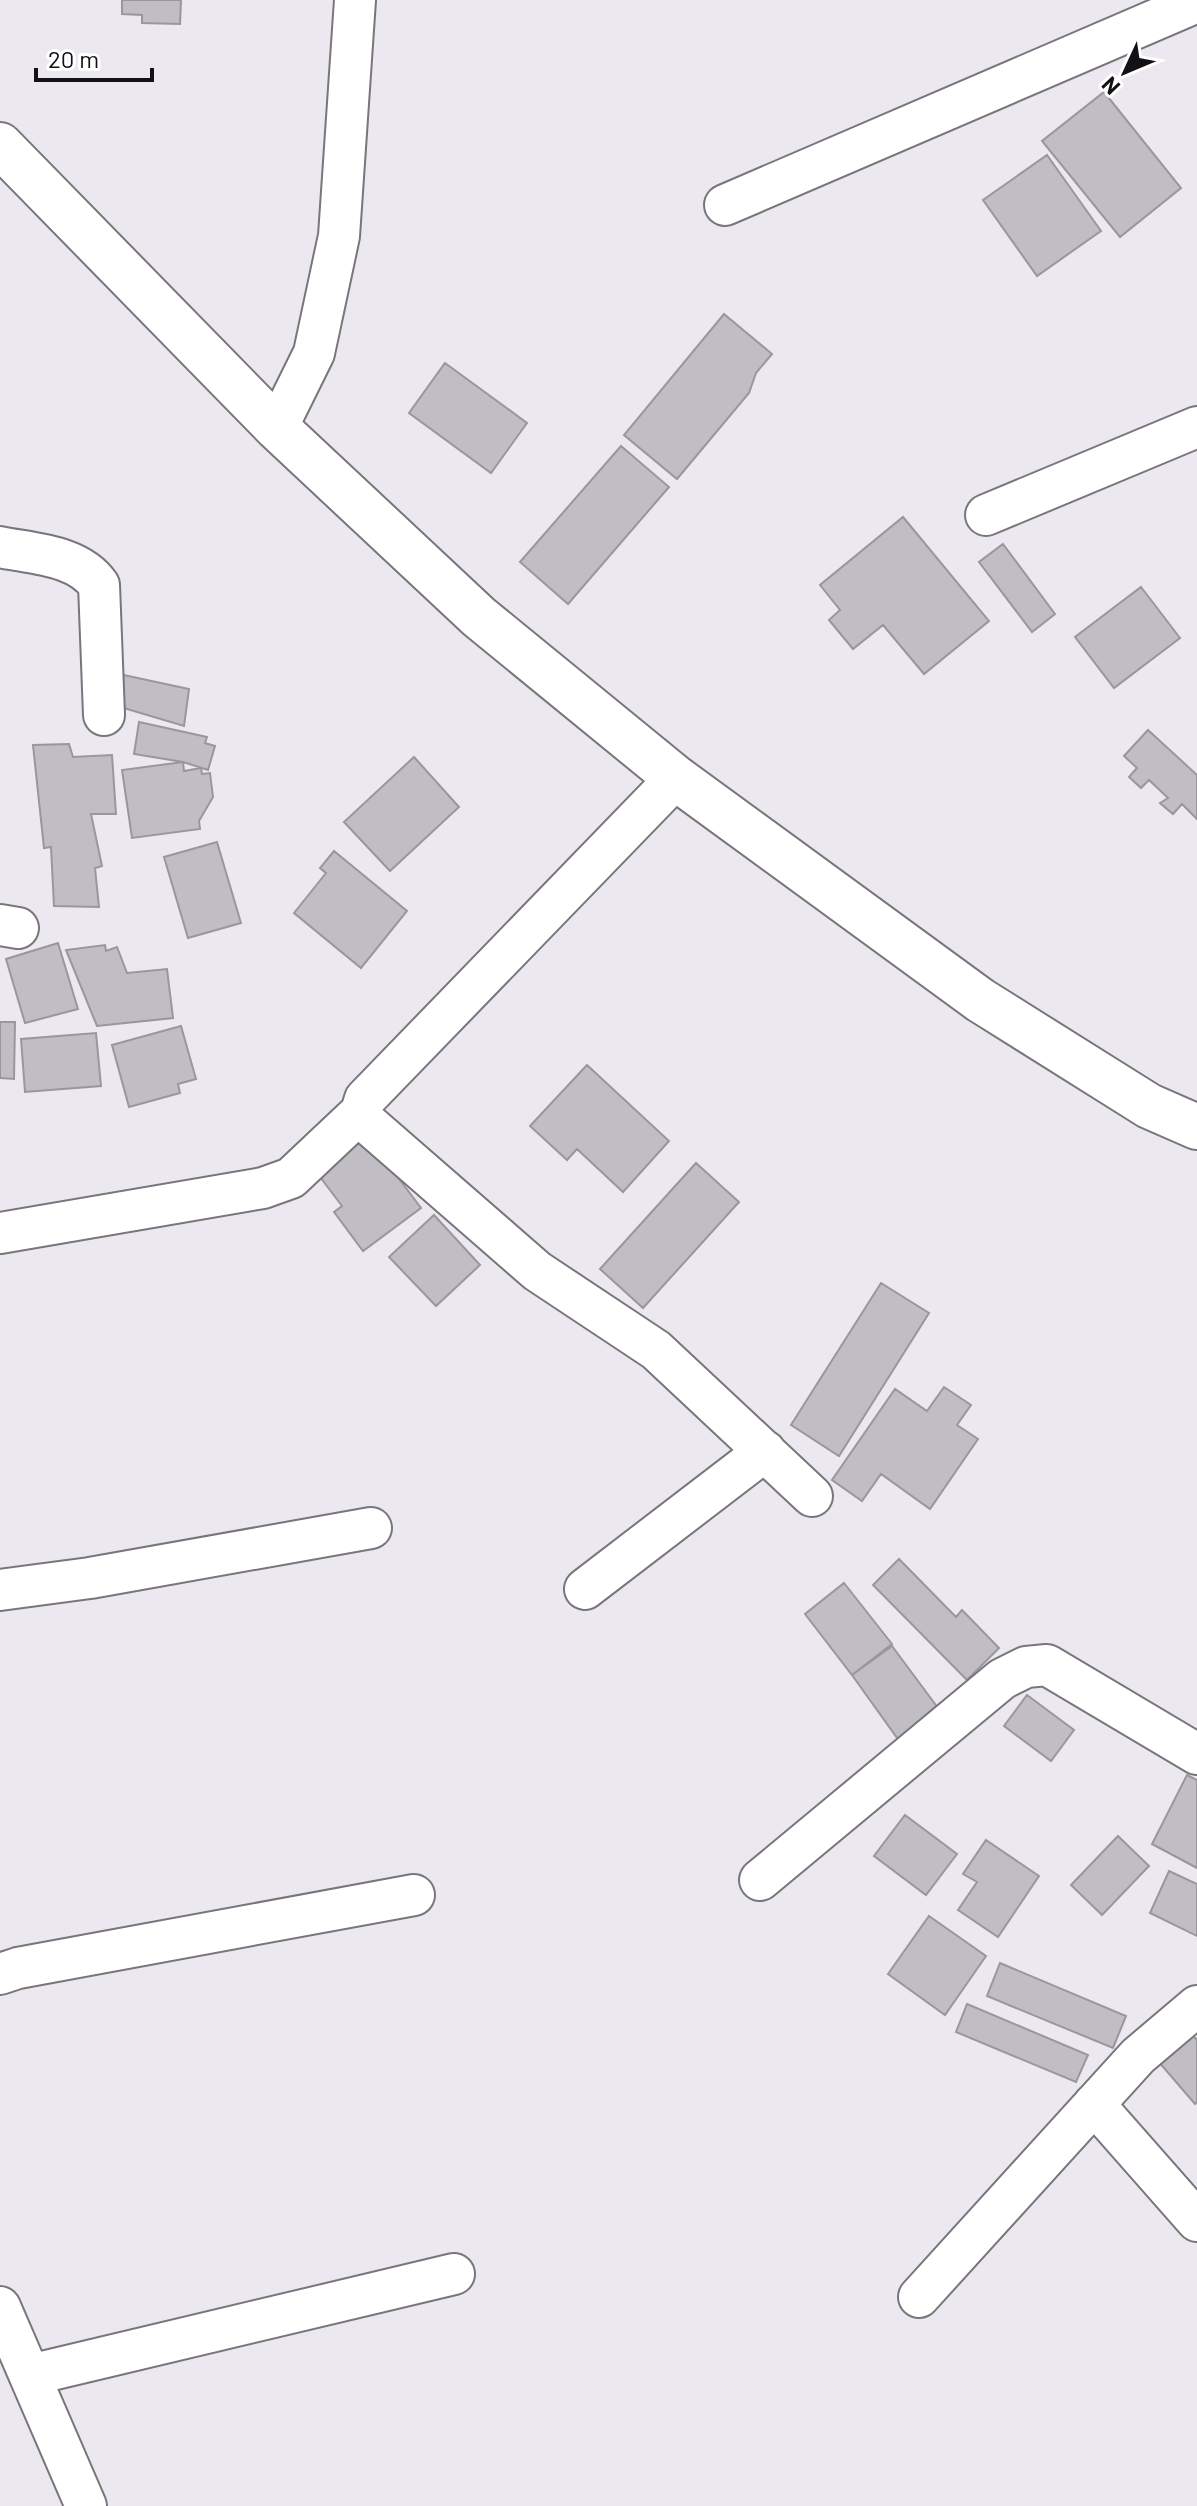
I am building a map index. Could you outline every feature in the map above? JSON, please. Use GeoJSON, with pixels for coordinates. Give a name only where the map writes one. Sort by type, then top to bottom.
{"type":"FeatureCollection","features":[{"type":"Feature","properties":{"kind":"street"},"geometry":{"type":"LineString","coordinates":[[277,428],[314,353],[339,236],[355,0]]}},
{"type":"Feature","properties":{"kind":"street"},"geometry":{"type":"LineString","coordinates":[[725,205],[1197,2]]}},
{"type":"Feature","properties":{"kind":"street"},"geometry":{"type":"LineString","coordinates":[[0,145],[277,428],[479,617],[676,778],[980,1000],[1149,1106],[1197,1127]]}},
{"type":"Feature","properties":{"kind":"street"},"geometry":{"type":"LineString","coordinates":[[986,515],[1197,427]]}},
{"type":"Feature","properties":{"kind":"street"},"geometry":{"type":"LineString","coordinates":[[0,547],[58,558],[90,572],[99,585],[104,715]]}},
{"type":"Feature","properties":{"kind":"street"},"geometry":{"type":"LineString","coordinates":[[0,1233],[263,1188],[291,1178],[361,1112],[365,1099],[676,778]]}},
{"type":"Feature","properties":{"kind":"street"},"geometry":{"type":"LineString","coordinates":[[361,1112],[366,1122],[537,1271],[656,1350],[812,1496]]}},
{"type":"Feature","properties":{"kind":"street"},"geometry":{"type":"LineString","coordinates":[[585,1589],[765,1451]]}},
{"type":"Feature","properties":{"kind":"street"},"geometry":{"type":"LineString","coordinates":[[0,1590],[90,1578],[371,1528]]}},
{"type":"Feature","properties":{"kind":"street"},"geometry":{"type":"LineString","coordinates":[[760,1880],[1002,1679],[1026,1667],[1047,1665],[1197,1754]]}},
{"type":"Feature","properties":{"kind":"street"},"geometry":{"type":"LineString","coordinates":[[0,1974],[18,1968],[414,1895]]}},
{"type":"Feature","properties":{"kind":"street"},"geometry":{"type":"LineString","coordinates":[[919,2297],[1138,2056],[1197,2006]]}},
{"type":"Feature","properties":{"kind":"street"},"geometry":{"type":"LineString","coordinates":[[1094,2104],[1197,2221]]}},
{"type":"Feature","properties":{"kind":"street"},"geometry":{"type":"LineString","coordinates":[[30,2375],[454,2274]]}},
{"type":"Feature","properties":{"kind":"street"},"geometry":{"type":"LineString","coordinates":[[0,2307],[86,2506]]}},
{"type":"Feature","properties":{"kind":"building"},"geometry":{"type":"Polygon","coordinates":[[[122,0],[181,0],[180,24],[142,23],[142,15],[122,14],[122,0]]]}},
{"type":"Feature","properties":{"kind":"building"},"geometry":{"type":"Polygon","coordinates":[[[1104,92],[1181,188],[1120,237],[1042,141],[1104,92]]]}},
{"type":"Feature","properties":{"kind":"building"},"geometry":{"type":"Polygon","coordinates":[[[1047,155],[1101,231],[1037,276],[983,200],[1047,155]]]}},
{"type":"Feature","properties":{"kind":"building"},"geometry":{"type":"Polygon","coordinates":[[[724,314],[772,354],[756,373],[749,393],[677,479],[624,435],[724,314]]]}},
{"type":"Feature","properties":{"kind":"building"},"geometry":{"type":"Polygon","coordinates":[[[445,363],[527,423],[491,473],[409,413],[445,363]]]}},
{"type":"Feature","properties":{"kind":"building"},"geometry":{"type":"Polygon","coordinates":[[[621,446],[669,487],[568,604],[520,562],[621,446]]]}},
{"type":"Feature","properties":{"kind":"building"},"geometry":{"type":"Polygon","coordinates":[[[903,517],[989,621],[924,674],[883,625],[853,649],[829,620],[840,610],[820,585],[903,517]]]}},
{"type":"Feature","properties":{"kind":"building"},"geometry":{"type":"Polygon","coordinates":[[[1003,544],[1055,614],[1032,632],[979,562],[1003,544]]]}},
{"type":"Feature","properties":{"kind":"building"},"geometry":{"type":"Polygon","coordinates":[[[1141,587],[1180,638],[1114,688],[1075,637],[1141,587]]]}},
{"type":"Feature","properties":{"kind":"building"},"geometry":{"type":"Polygon","coordinates":[[[119,674],[189,689],[184,726],[117,706],[119,674]]]}},
{"type":"Feature","properties":{"kind":"building"},"geometry":{"type":"Polygon","coordinates":[[[139,722],[207,737],[205,743],[215,746],[208,770],[183,762],[134,754],[139,722]]]}},
{"type":"Feature","properties":{"kind":"building"},"geometry":{"type":"Polygon","coordinates":[[[1148,730],[1197,775],[1197,819],[1182,804],[1173,814],[1160,803],[1168,798],[1149,780],[1141,788],[1129,777],[1137,768],[1124,756],[1148,730]]]}},
{"type":"Feature","properties":{"kind":"building"},"geometry":{"type":"Polygon","coordinates":[[[69,744],[73,757],[112,755],[116,814],[91,814],[102,866],[95,868],[99,907],[54,906],[51,847],[44,848],[33,745],[69,744]]]}},
{"type":"Feature","properties":{"kind":"building"},"geometry":{"type":"Polygon","coordinates":[[[414,757],[459,807],[390,871],[344,822],[414,757]]]}},
{"type":"Feature","properties":{"kind":"building"},"geometry":{"type":"Polygon","coordinates":[[[183,762],[184,771],[201,768],[202,774],[210,773],[213,797],[199,821],[200,829],[132,838],[122,770],[183,762]]]}},
{"type":"Feature","properties":{"kind":"building"},"geometry":{"type":"Polygon","coordinates":[[[217,842],[241,923],[188,938],[164,857],[217,842]]]}},
{"type":"Feature","properties":{"kind":"building"},"geometry":{"type":"Polygon","coordinates":[[[334,851],[407,911],[361,968],[294,913],[326,873],[320,868],[334,851]]]}},
{"type":"Feature","properties":{"kind":"building"},"geometry":{"type":"Polygon","coordinates":[[[58,943],[78,1009],[25,1023],[6,959],[58,943]]]}},
{"type":"Feature","properties":{"kind":"building"},"geometry":{"type":"Polygon","coordinates":[[[105,945],[106,951],[117,947],[127,973],[167,969],[173,1018],[97,1026],[66,950],[105,945]]]}},
{"type":"Feature","properties":{"kind":"building"},"geometry":{"type":"Polygon","coordinates":[[[0,1022],[15,1022],[14,1079],[0,1078],[0,1022]]]}},
{"type":"Feature","properties":{"kind":"building"},"geometry":{"type":"Polygon","coordinates":[[[181,1026],[196,1079],[178,1084],[180,1093],[129,1107],[112,1045],[181,1026]]]}},
{"type":"Feature","properties":{"kind":"building"},"geometry":{"type":"Polygon","coordinates":[[[96,1033],[101,1086],[25,1092],[21,1039],[96,1033]]]}},
{"type":"Feature","properties":{"kind":"building"},"geometry":{"type":"Polygon","coordinates":[[[587,1065],[669,1141],[623,1192],[577,1149],[567,1160],[530,1126],[587,1065]]]}},
{"type":"Feature","properties":{"kind":"building"},"geometry":{"type":"Polygon","coordinates":[[[367,1136],[421,1208],[363,1251],[334,1212],[342,1206],[317,1173],[367,1136]]]}},
{"type":"Feature","properties":{"kind":"building"},"geometry":{"type":"Polygon","coordinates":[[[696,1163],[739,1202],[643,1308],[600,1269],[696,1163]]]}},
{"type":"Feature","properties":{"kind":"building"},"geometry":{"type":"Polygon","coordinates":[[[434,1215],[480,1265],[436,1306],[389,1257],[434,1215]]]}},
{"type":"Feature","properties":{"kind":"building"},"geometry":{"type":"Polygon","coordinates":[[[881,1283],[929,1313],[839,1456],[791,1425],[881,1283]]]}},
{"type":"Feature","properties":{"kind":"building"},"geometry":{"type":"Polygon","coordinates":[[[944,1387],[971,1405],[957,1425],[978,1439],[930,1509],[881,1474],[862,1501],[832,1480],[895,1389],[927,1411],[944,1387]]]}},
{"type":"Feature","properties":{"kind":"building"},"geometry":{"type":"Polygon","coordinates":[[[899,1559],[956,1617],[962,1610],[999,1648],[967,1680],[873,1585],[899,1559]]]}},
{"type":"Feature","properties":{"kind":"building"},"geometry":{"type":"Polygon","coordinates":[[[844,1583],[892,1644],[852,1675],[805,1614],[844,1583]]]}},
{"type":"Feature","properties":{"kind":"building"},"geometry":{"type":"Polygon","coordinates":[[[892,1646],[941,1712],[900,1742],[852,1675],[892,1646]]]}},
{"type":"Feature","properties":{"kind":"building"},"geometry":{"type":"Polygon","coordinates":[[[1027,1695],[1074,1730],[1051,1761],[1004,1726],[1027,1695]]]}},
{"type":"Feature","properties":{"kind":"building"},"geometry":{"type":"Polygon","coordinates":[[[1187,1775],[1197,1780],[1197,1868],[1152,1844],[1187,1775]]]}},
{"type":"Feature","properties":{"kind":"building"},"geometry":{"type":"Polygon","coordinates":[[[905,1815],[957,1854],[926,1895],[874,1856],[905,1815]]]}},
{"type":"Feature","properties":{"kind":"building"},"geometry":{"type":"Polygon","coordinates":[[[1118,1836],[1149,1866],[1102,1915],[1071,1885],[1118,1836]]]}},
{"type":"Feature","properties":{"kind":"building"},"geometry":{"type":"Polygon","coordinates":[[[986,1840],[1039,1876],[998,1937],[958,1910],[977,1882],[963,1874],[986,1840]]]}},
{"type":"Feature","properties":{"kind":"building"},"geometry":{"type":"Polygon","coordinates":[[[1169,1871],[1197,1884],[1197,1936],[1150,1913],[1169,1871]]]}},
{"type":"Feature","properties":{"kind":"building"},"geometry":{"type":"Polygon","coordinates":[[[929,1916],[986,1956],[945,2015],[888,1974],[929,1916]]]}},
{"type":"Feature","properties":{"kind":"building"},"geometry":{"type":"Polygon","coordinates":[[[1000,1963],[1126,2016],[1113,2048],[987,1996],[1000,1963]]]}},
{"type":"Feature","properties":{"kind":"building"},"geometry":{"type":"Polygon","coordinates":[[[967,2004],[1088,2055],[1076,2082],[956,2032],[967,2004]]]}},
{"type":"Feature","properties":{"kind":"building"},"geometry":{"type":"Polygon","coordinates":[[[1191,2033],[1197,2040],[1195,2104],[1158,2061],[1191,2033]]]}}]}
